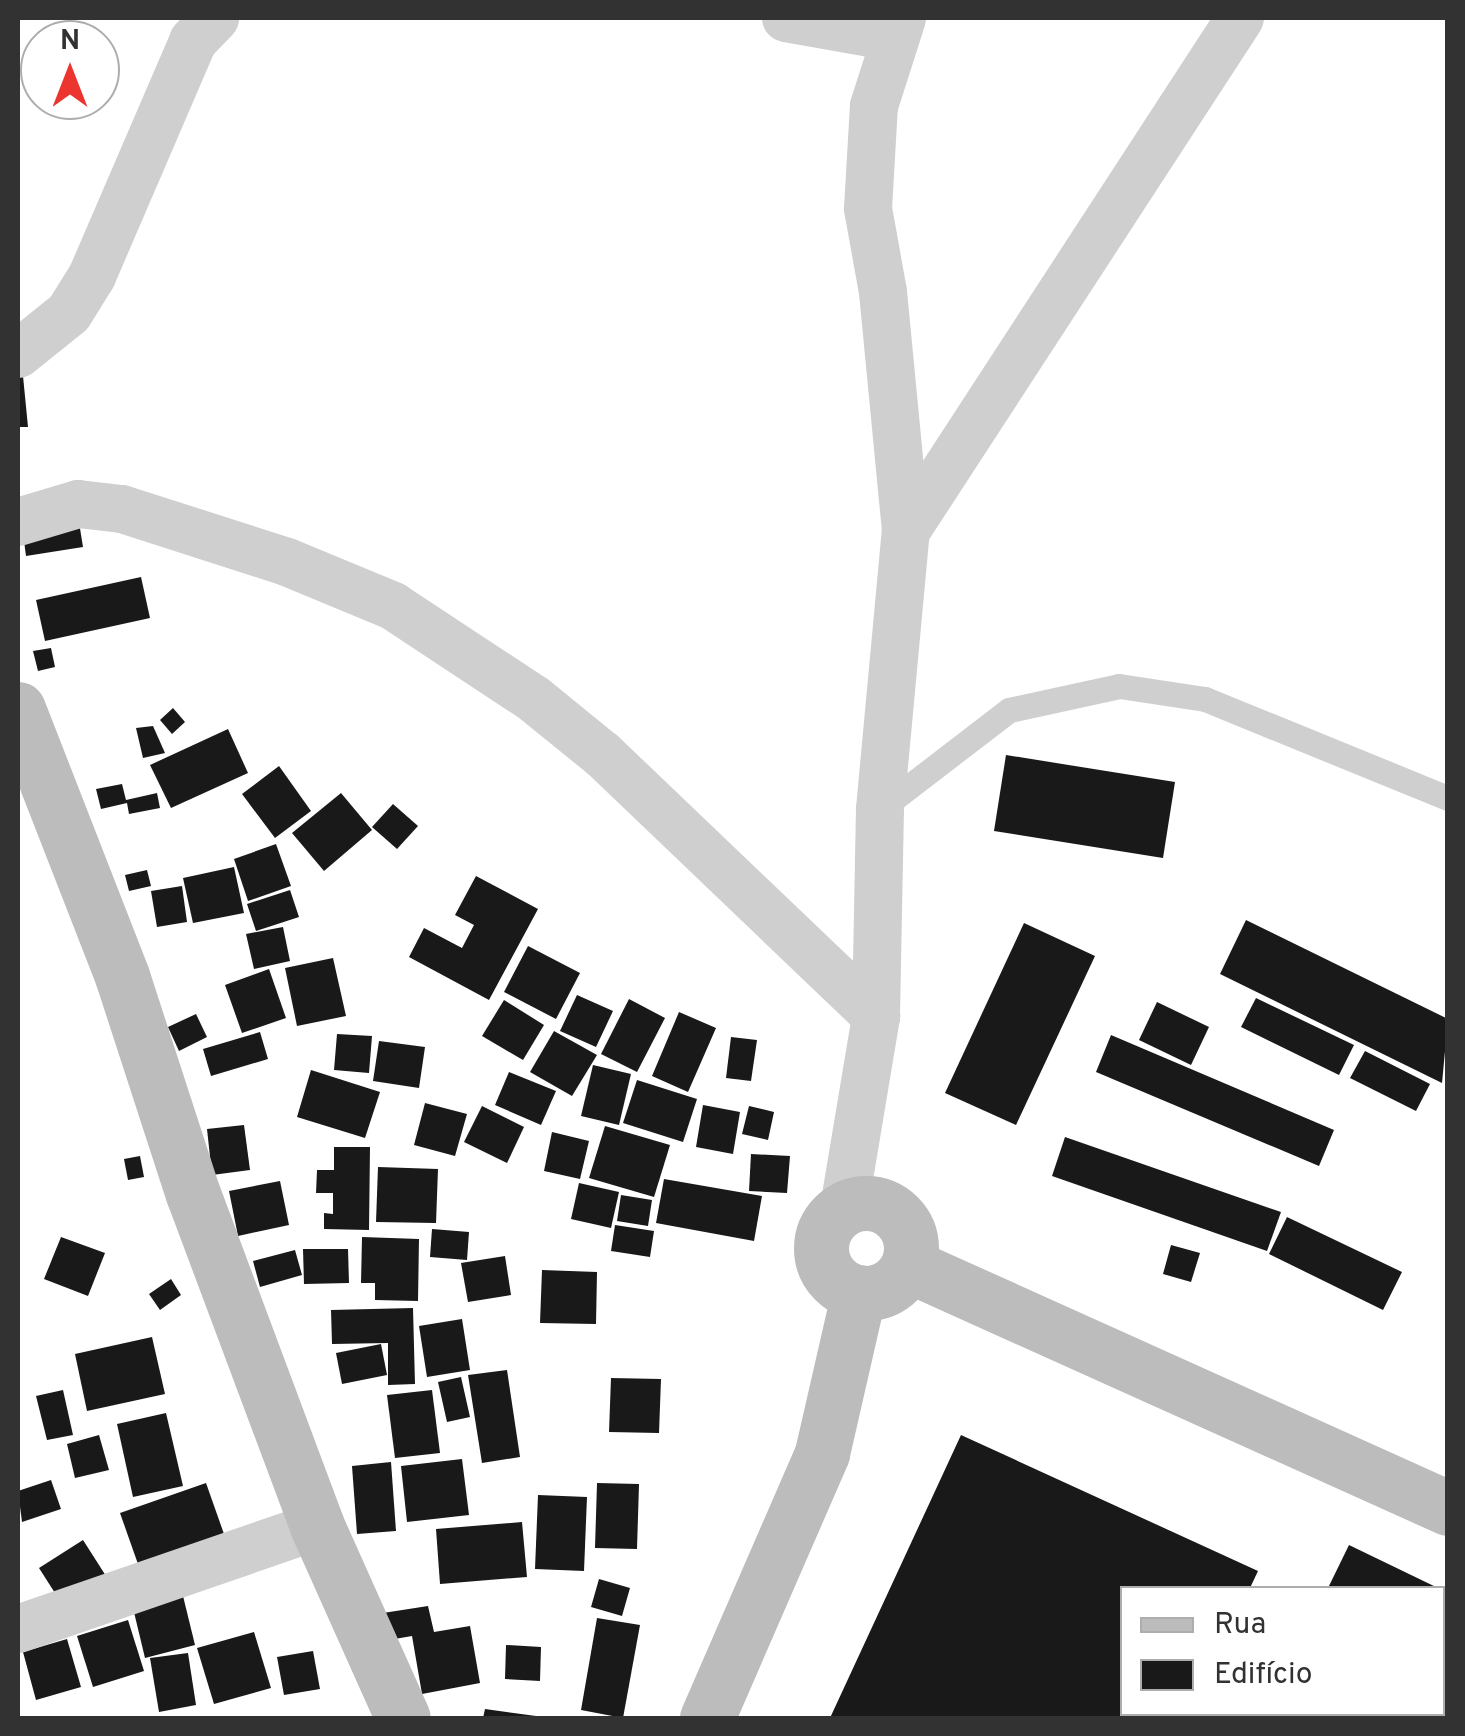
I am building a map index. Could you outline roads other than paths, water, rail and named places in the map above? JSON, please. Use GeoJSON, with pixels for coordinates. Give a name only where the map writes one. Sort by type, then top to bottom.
{"type":"FeatureCollection","features":[{"type":"Feature","properties":{"kind":"street"},"geometry":{"type":"LineString","coordinates":[[18,354],[69,313],[92,276],[193,41],[215,18]]}},
{"type":"Feature","properties":{"kind":"street"},"geometry":{"type":"LineString","coordinates":[[786,18],[898,27],[874,106],[868,208],[883,292],[906,531],[880,809],[876,1016],[844,1208]]}},
{"type":"Feature","properties":{"kind":"street"},"geometry":{"type":"LineString","coordinates":[[906,531],[1240,18]]}},
{"type":"Feature","properties":{"kind":"street"},"geometry":{"type":"LineString","coordinates":[[18,522],[78,504],[122,509],[287,562],[409,616],[534,699],[602,754],[876,1016]]}},
{"type":"Feature","properties":{"kind":"street"},"geometry":{"type":"LineString","coordinates":[[20,725],[122,976],[194,1194],[318,1526],[402,1718]]}},
{"type":"Feature","properties":{"kind":"street"},"geometry":{"type":"LineString","coordinates":[[871,1202],[896,1214],[911,1237],[908,1265],[889,1287],[859,1292],[828,1273],[821,1256],[830,1220],[844,1208],[871,1202]]}},
{"type":"Feature","properties":{"kind":"street"},"geometry":{"type":"LineString","coordinates":[[908,1265],[1448,1508]]}},
{"type":"Feature","properties":{"kind":"street"},"geometry":{"type":"LineString","coordinates":[[707,1718],[822,1453],[859,1292]]}},
{"type":"Feature","properties":{"kind":"street"},"geometry":{"type":"LineString","coordinates":[[18,1629],[318,1526]]}},
{"type":"Feature","properties":{"kind":"lane"},"geometry":{"type":"LineString","coordinates":[[880,809],[1009,710],[1119,686],[1205,699],[1448,798]]}}]}
